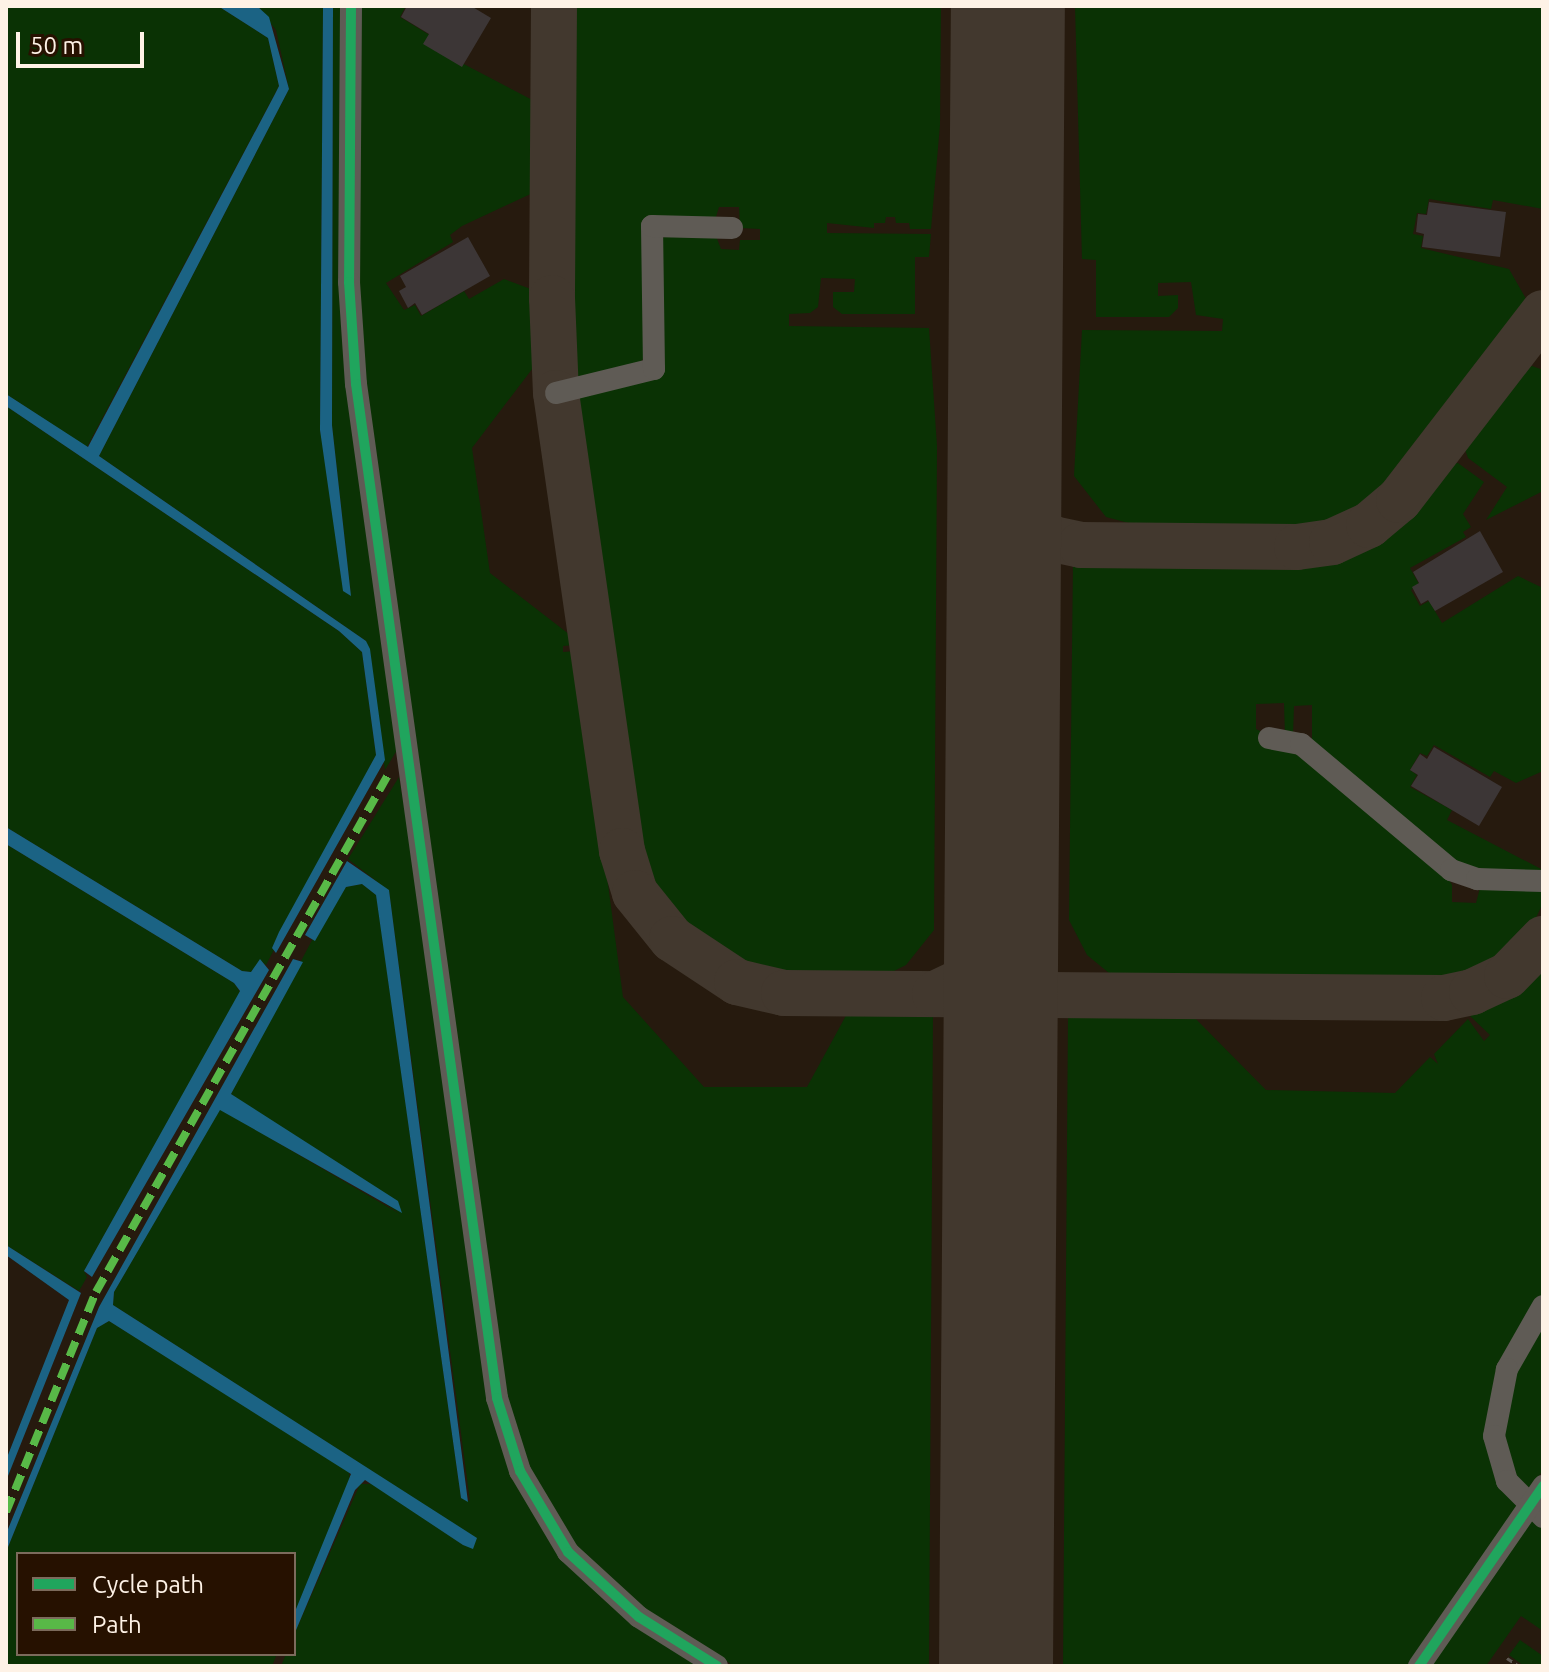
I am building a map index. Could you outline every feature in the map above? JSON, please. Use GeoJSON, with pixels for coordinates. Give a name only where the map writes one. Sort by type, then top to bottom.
{"type":"FeatureCollection","features":[{"type":"Feature","properties":{"kind":"street"},"geometry":{"type":"LineString","coordinates":[[351,6],[349,282],[356,384],[476,1255],[507,1438],[545,1520],[589,1574],[639,1617],[717,1666]]}},
{"type":"Feature","properties":{"kind":"street"},"geometry":{"type":"LineString","coordinates":[[556,393],[654,369],[652,226],[732,228]]}},
{"type":"Feature","properties":{"kind":"street"},"geometry":{"type":"LineString","coordinates":[[1269,738],[1301,744],[1451,870],[1477,879],[1543,881]]}},
{"type":"Feature","properties":{"kind":"street"},"geometry":{"type":"LineString","coordinates":[[389,773],[407,749]]}},
{"type":"Feature","properties":{"kind":"street"},"geometry":{"type":"LineString","coordinates":[[1536,1511],[1501,1470],[1495,1414],[1507,1369],[1543,1306]]}},
{"type":"Feature","properties":{"kind":"street"},"geometry":{"type":"LineString","coordinates":[[1419,1666],[1536,1511],[1543,1486]]}},
{"type":"Feature","properties":{"kind":"path"},"geometry":{"type":"LineString","coordinates":[[1507,1658],[1519,1666]]}},
{"type":"Feature","properties":{"kind":"green space"},"geometry":{"type":"Polygon","coordinates":[[[6,6],[218,6],[268,38],[279,86],[87,447],[6,394],[6,6]]]}},
{"type":"Feature","properties":{"kind":"green space"},"geometry":{"type":"Polygon","coordinates":[[[257,6],[323,6],[320,430],[351,595],[332,425],[333,6],[342,6],[341,288],[397,750],[385,770],[366,641],[99,456],[289,89],[276,30],[257,6]]]}},
{"type":"Feature","properties":{"kind":"green space"},"geometry":{"type":"Polygon","coordinates":[[[360,6],[406,6],[400,17],[441,42],[437,50],[538,103],[537,191],[462,226],[450,235],[453,242],[386,283],[404,310],[415,305],[421,316],[464,291],[469,299],[504,279],[536,291],[539,360],[472,448],[490,573],[574,638],[575,645],[563,646],[563,652],[577,651],[623,997],[704,1087],[807,1087],[849,1010],[933,1012],[929,1666],[734,1666],[644,1609],[575,1546],[539,1491],[505,1398],[367,404],[357,275],[360,6]]]}},
{"type":"Feature","properties":{"kind":"green space"},"geometry":{"type":"Polygon","coordinates":[[[570,6],[941,6],[940,125],[931,229],[910,229],[909,223],[896,223],[895,217],[886,217],[885,223],[874,223],[874,228],[827,223],[827,233],[931,234],[929,257],[915,257],[915,314],[842,314],[833,307],[833,292],[854,292],[855,279],[821,278],[818,307],[810,313],[789,314],[789,326],[929,328],[937,446],[934,930],[906,965],[880,978],[764,973],[737,963],[707,946],[673,914],[646,865],[632,809],[575,394],[659,374],[660,242],[664,237],[716,236],[721,249],[739,250],[740,240],[760,240],[760,229],[740,228],[739,207],[719,207],[715,220],[648,222],[643,359],[638,365],[573,381],[568,289],[570,6]]]}},
{"type":"Feature","properties":{"kind":"green space"},"geometry":{"type":"Polygon","coordinates":[[[1075,6],[1543,6],[1543,209],[1493,200],[1491,209],[1429,199],[1426,214],[1417,213],[1413,234],[1423,236],[1421,248],[1509,269],[1529,304],[1402,471],[1366,509],[1333,526],[1299,531],[1148,528],[1106,517],[1074,476],[1082,330],[1222,331],[1223,319],[1196,315],[1191,282],[1158,283],[1158,296],[1178,295],[1178,308],[1169,317],[1096,317],[1096,260],[1082,259],[1075,6]]]}},
{"type":"Feature","properties":{"kind":"green space"},"geometry":{"type":"Polygon","coordinates":[[[1532,366],[1543,370],[1543,491],[1486,520],[1507,487],[1468,458],[1463,444],[1519,370],[1532,366]]]}},
{"type":"Feature","properties":{"kind":"green space"},"geometry":{"type":"Polygon","coordinates":[[[6,406],[339,631],[362,652],[376,755],[266,965],[260,960],[251,972],[242,971],[6,827],[6,406]]]}},
{"type":"Feature","properties":{"kind":"green space"},"geometry":{"type":"Polygon","coordinates":[[[1458,463],[1484,482],[1463,514],[1471,527],[1463,532],[1466,537],[1410,568],[1419,584],[1411,590],[1420,606],[1429,601],[1442,623],[1518,576],[1543,588],[1543,771],[1516,783],[1494,771],[1490,777],[1434,745],[1427,756],[1420,753],[1410,770],[1417,775],[1410,787],[1452,810],[1447,820],[1543,870],[1465,871],[1312,744],[1312,705],[1294,706],[1293,735],[1285,735],[1284,703],[1256,704],[1256,729],[1289,745],[1444,871],[1452,885],[1452,902],[1476,903],[1480,888],[1543,886],[1543,903],[1534,922],[1499,960],[1444,981],[1131,980],[1109,973],[1087,955],[1069,920],[1073,562],[1301,563],[1343,555],[1383,535],[1407,515],[1448,464],[1458,463]]]}},
{"type":"Feature","properties":{"kind":"green space"},"geometry":{"type":"Polygon","coordinates":[[[399,777],[524,1499],[703,1666],[281,1666],[285,1656],[296,1656],[296,1630],[360,1484],[374,1484],[463,1545],[476,1538],[113,1305],[114,1292],[220,1109],[400,1214],[231,1094],[311,942],[346,887],[362,884],[376,895],[378,905],[461,1498],[470,1501],[389,891],[348,859],[399,777]]]}},
{"type":"Feature","properties":{"kind":"green space"},"geometry":{"type":"Polygon","coordinates":[[[6,844],[234,983],[240,992],[84,1271],[87,1277],[79,1291],[6,1245],[6,844]]]}},
{"type":"Feature","properties":{"kind":"green space"},"geometry":{"type":"Polygon","coordinates":[[[1543,963],[1543,1298],[1496,1391],[1518,1505],[1437,1625],[1407,1666],[1063,1666],[1068,1016],[1189,1012],[1266,1090],[1395,1093],[1430,1057],[1438,1064],[1434,1054],[1468,1019],[1484,1041],[1490,1035],[1470,1016],[1543,963]]]}},
{"type":"Feature","properties":{"kind":"green space"},"geometry":{"type":"Polygon","coordinates":[[[1543,1315],[1543,1470],[1528,1492],[1506,1468],[1504,1393],[1543,1315]]]}},
{"type":"Feature","properties":{"kind":"green space"},"geometry":{"type":"Polygon","coordinates":[[[109,1321],[349,1471],[350,1482],[296,1609],[296,1552],[16,1552],[16,1656],[276,1656],[272,1666],[6,1666],[6,1552],[97,1328],[109,1321]]]}},
{"type":"Feature","properties":{"kind":"green space"},"geometry":{"type":"Polygon","coordinates":[[[1531,1518],[1543,1524],[1543,1631],[1521,1616],[1486,1666],[1428,1666],[1531,1518]]]}},
{"type":"Feature","properties":{"kind":"green space"},"geometry":{"type":"Polygon","coordinates":[[[1520,1640],[1543,1656],[1543,1666],[1524,1666],[1509,1655],[1520,1640]]]}},
{"type":"Feature","properties":{"kind":"water"},"geometry":{"type":"Polygon","coordinates":[[[218,6],[257,6],[269,17],[289,89],[99,456],[366,641],[370,649],[385,760],[276,953],[272,948],[279,932],[376,755],[362,652],[339,631],[6,406],[6,394],[88,447],[279,86],[268,38],[218,6]]]}},
{"type":"Feature","properties":{"kind":"water"},"geometry":{"type":"Polygon","coordinates":[[[323,6],[333,6],[332,425],[351,596],[343,591],[320,430],[323,6]]]}},
{"type":"Feature","properties":{"kind":"water"},"geometry":{"type":"Polygon","coordinates":[[[6,827],[242,971],[251,972],[260,959],[269,970],[92,1277],[84,1271],[240,991],[234,983],[6,844],[6,827]]]}},
{"type":"Feature","properties":{"kind":"water"},"geometry":{"type":"Polygon","coordinates":[[[347,861],[389,890],[468,1502],[461,1498],[376,895],[362,884],[346,887],[315,941],[305,935],[347,861]]]}},
{"type":"Feature","properties":{"kind":"water"},"geometry":{"type":"Polygon","coordinates":[[[293,959],[303,962],[231,1094],[398,1201],[402,1213],[220,1110],[114,1292],[113,1305],[477,1538],[473,1549],[365,1480],[355,1490],[296,1630],[296,1609],[351,1474],[109,1321],[97,1328],[6,1552],[6,1534],[99,1307],[293,959]]]}},
{"type":"Feature","properties":{"kind":"water"},"geometry":{"type":"Polygon","coordinates":[[[6,1245],[81,1293],[6,1481],[6,1460],[69,1300],[6,1255],[6,1245]]]}},
{"type":"Feature","properties":{"kind":"building"},"geometry":{"type":"Polygon","coordinates":[[[407,6],[471,6],[491,18],[462,67],[423,44],[429,34],[401,17],[407,6]]]}},
{"type":"Feature","properties":{"kind":"building"},"geometry":{"type":"Polygon","coordinates":[[[1429,202],[1506,212],[1500,257],[1422,247],[1424,234],[1416,232],[1418,214],[1427,215],[1429,202]]]}},
{"type":"Feature","properties":{"kind":"building"},"geometry":{"type":"Polygon","coordinates":[[[468,237],[490,276],[422,315],[415,303],[408,308],[399,291],[406,287],[400,276],[468,237]]]}},
{"type":"Feature","properties":{"kind":"building"},"geometry":{"type":"Polygon","coordinates":[[[1480,531],[1503,572],[1435,611],[1428,600],[1421,604],[1412,587],[1419,583],[1413,572],[1480,531]]]}},
{"type":"Feature","properties":{"kind":"building"},"geometry":{"type":"Polygon","coordinates":[[[1434,747],[1502,787],[1479,826],[1411,786],[1418,775],[1410,770],[1420,754],[1427,759],[1434,747]]]}},
{"type":"Feature","properties":{"kind":"taxiway"},"geometry":{"type":"LineString","coordinates":[[554,6],[552,298],[556,393],[622,851],[635,893],[672,939],[737,982],[784,993],[1444,998],[1472,992],[1507,976],[1543,939]]}},
{"type":"Feature","properties":{"kind":"taxiway"},"geometry":{"type":"LineString","coordinates":[[1004,462],[1013,502],[1030,524],[1053,539],[1081,545],[1297,547],[1332,542],[1369,525],[1399,500],[1543,313]]}},
{"type":"Feature","properties":{"kind":"taxiway"},"geometry":{"type":"LineString","coordinates":[[935,994],[977,974],[996,947],[1001,925]]}},
{"type":"Feature","properties":{"kind":"runway"},"geometry":{"type":"LineString","coordinates":[[996,1666],[1008,6]]}},
{"type":"Feature","properties":{"kind":"marked path"},"geometry":{"type":"LineString","coordinates":[[6,1512],[96,1292],[389,773]]}},
{"type":"Feature","properties":{"kind":"cycle path"},"geometry":{"type":"LineString","coordinates":[[351,6],[349,282],[356,384],[497,1398],[520,1471],[568,1552],[639,1617],[717,1666]]}},
{"type":"Feature","properties":{"kind":"cycle path"},"geometry":{"type":"LineString","coordinates":[[1419,1666],[1543,1486]]}}]}
